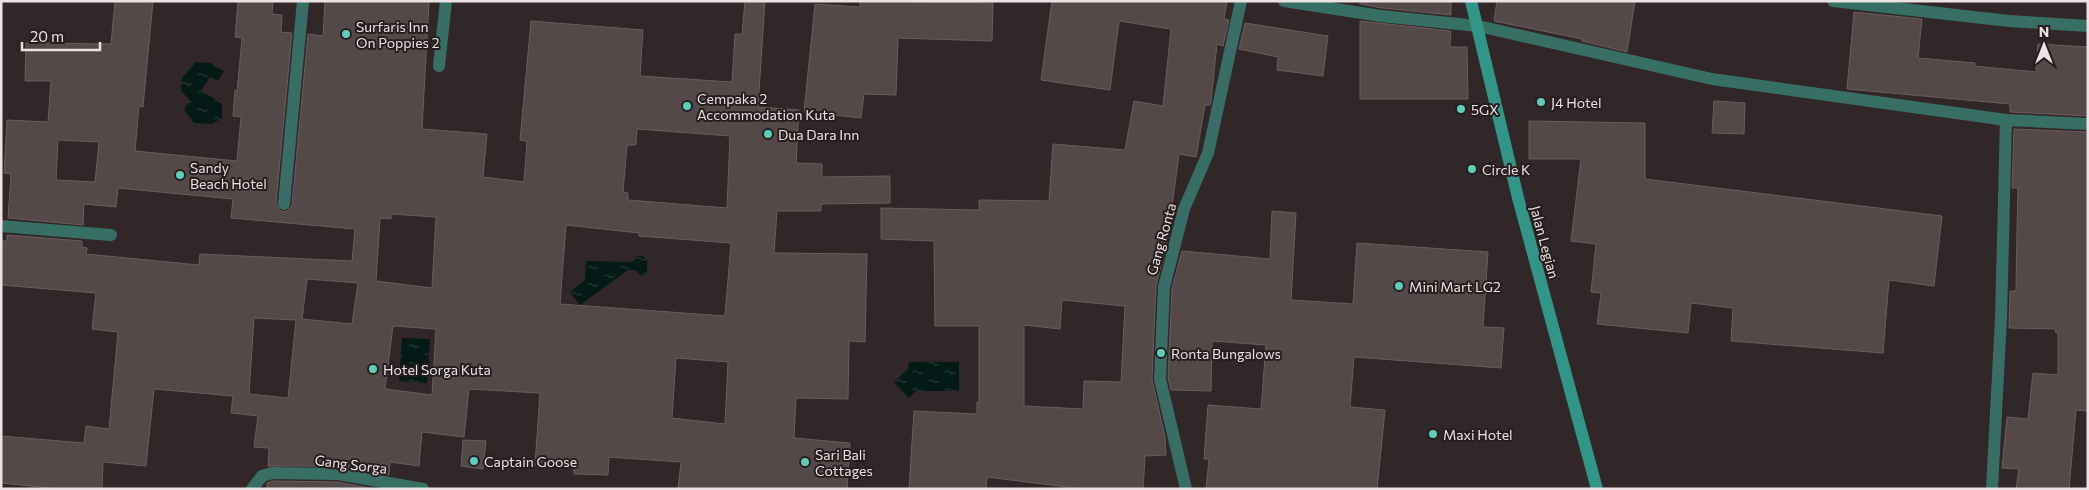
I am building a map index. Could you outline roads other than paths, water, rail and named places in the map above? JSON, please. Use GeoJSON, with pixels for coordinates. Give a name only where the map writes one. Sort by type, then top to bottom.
{"type":"FeatureCollection","features":[{"type":"Feature","properties":{"kind":"main road","name":"Jalan Legian"},"geometry":{"type":"LineString","coordinates":[[1471,1],[1518,198],[1598,489]]}},
{"type":"Feature","properties":{"kind":"street"},"geometry":{"type":"LineString","coordinates":[[284,204],[303,1]]}},
{"type":"Feature","properties":{"kind":"street"},"geometry":{"type":"LineString","coordinates":[[439,66],[446,1]]}},
{"type":"Feature","properties":{"kind":"street","name":"Gang Ronta"},"geometry":{"type":"LineString","coordinates":[[1186,489],[1160,379],[1164,287],[1184,209],[1208,153],[1241,1]]}},
{"type":"Feature","properties":{"kind":"street"},"geometry":{"type":"LineString","coordinates":[[1284,1],[1381,16],[1478,26],[1712,78],[2006,120],[2088,124]]}},
{"type":"Feature","properties":{"kind":"street"},"geometry":{"type":"LineString","coordinates":[[1833,1],[2009,21],[2088,26]]}},
{"type":"Feature","properties":{"kind":"street"},"geometry":{"type":"LineString","coordinates":[[1992,489],[2001,318],[2006,120]]}},
{"type":"Feature","properties":{"kind":"street"},"geometry":{"type":"LineString","coordinates":[[1,226],[111,235]]}},
{"type":"Feature","properties":{"kind":"street","name":"Gang Sorga"},"geometry":{"type":"LineString","coordinates":[[252,489],[262,476],[272,473],[338,474],[423,489]]}},
{"type":"Feature","properties":{"kind":"water"},"geometry":{"type":"Polygon","coordinates":[[[196,62],[210,63],[224,71],[218,81],[210,77],[201,91],[222,103],[222,118],[212,124],[194,123],[184,110],[190,100],[181,91],[182,78],[196,62]]]}},
{"type":"Feature","properties":{"kind":"water"},"geometry":{"type":"Polygon","coordinates":[[[637,256],[643,256],[647,260],[647,272],[641,276],[636,270],[628,270],[580,305],[570,292],[585,280],[586,261],[633,262],[637,256]]]}},
{"type":"Feature","properties":{"kind":"water"},"geometry":{"type":"Polygon","coordinates":[[[402,338],[430,339],[427,383],[399,381],[402,338]]]}},
{"type":"Feature","properties":{"kind":"water"},"geometry":{"type":"Polygon","coordinates":[[[909,362],[959,362],[959,391],[916,391],[909,398],[894,382],[908,369],[909,362]]]}},
{"type":"Feature","properties":{"kind":"place","name":"Surfaris Inn On Poppies 2"},"geometry":{"type":"Point","coordinates":[346,34]}},
{"type":"Feature","properties":{"kind":"place","name":"J4 Hotel"},"geometry":{"type":"Point","coordinates":[1541,102]}},
{"type":"Feature","properties":{"kind":"place","name":"Cempaka 2 Accommodation Kuta"},"geometry":{"type":"Point","coordinates":[687,106]}},
{"type":"Feature","properties":{"kind":"place","name":"5GX"},"geometry":{"type":"Point","coordinates":[1461,109]}},
{"type":"Feature","properties":{"kind":"place","name":"Dua Dara Inn"},"geometry":{"type":"Point","coordinates":[768,134]}},
{"type":"Feature","properties":{"kind":"place","name":"Circle K"},"geometry":{"type":"Point","coordinates":[1472,169]}},
{"type":"Feature","properties":{"kind":"place","name":"Sandy Beach Hotel"},"geometry":{"type":"Point","coordinates":[180,175]}},
{"type":"Feature","properties":{"kind":"place","name":"Mini Mart LG2"},"geometry":{"type":"Point","coordinates":[1399,286]}},
{"type":"Feature","properties":{"kind":"place","name":"Ronta Bungalows"},"geometry":{"type":"Point","coordinates":[1161,353]}},
{"type":"Feature","properties":{"kind":"place","name":"Hotel Sorga Kuta"},"geometry":{"type":"Point","coordinates":[373,369]}},
{"type":"Feature","properties":{"kind":"place","name":"Maxi Hotel"},"geometry":{"type":"Point","coordinates":[1433,434]}},
{"type":"Feature","properties":{"kind":"place","name":"Captain Goose"},"geometry":{"type":"Point","coordinates":[474,461]}},
{"type":"Feature","properties":{"kind":"place","name":"Sari Bali Cottages"},"geometry":{"type":"Point","coordinates":[805,462]}}]}
